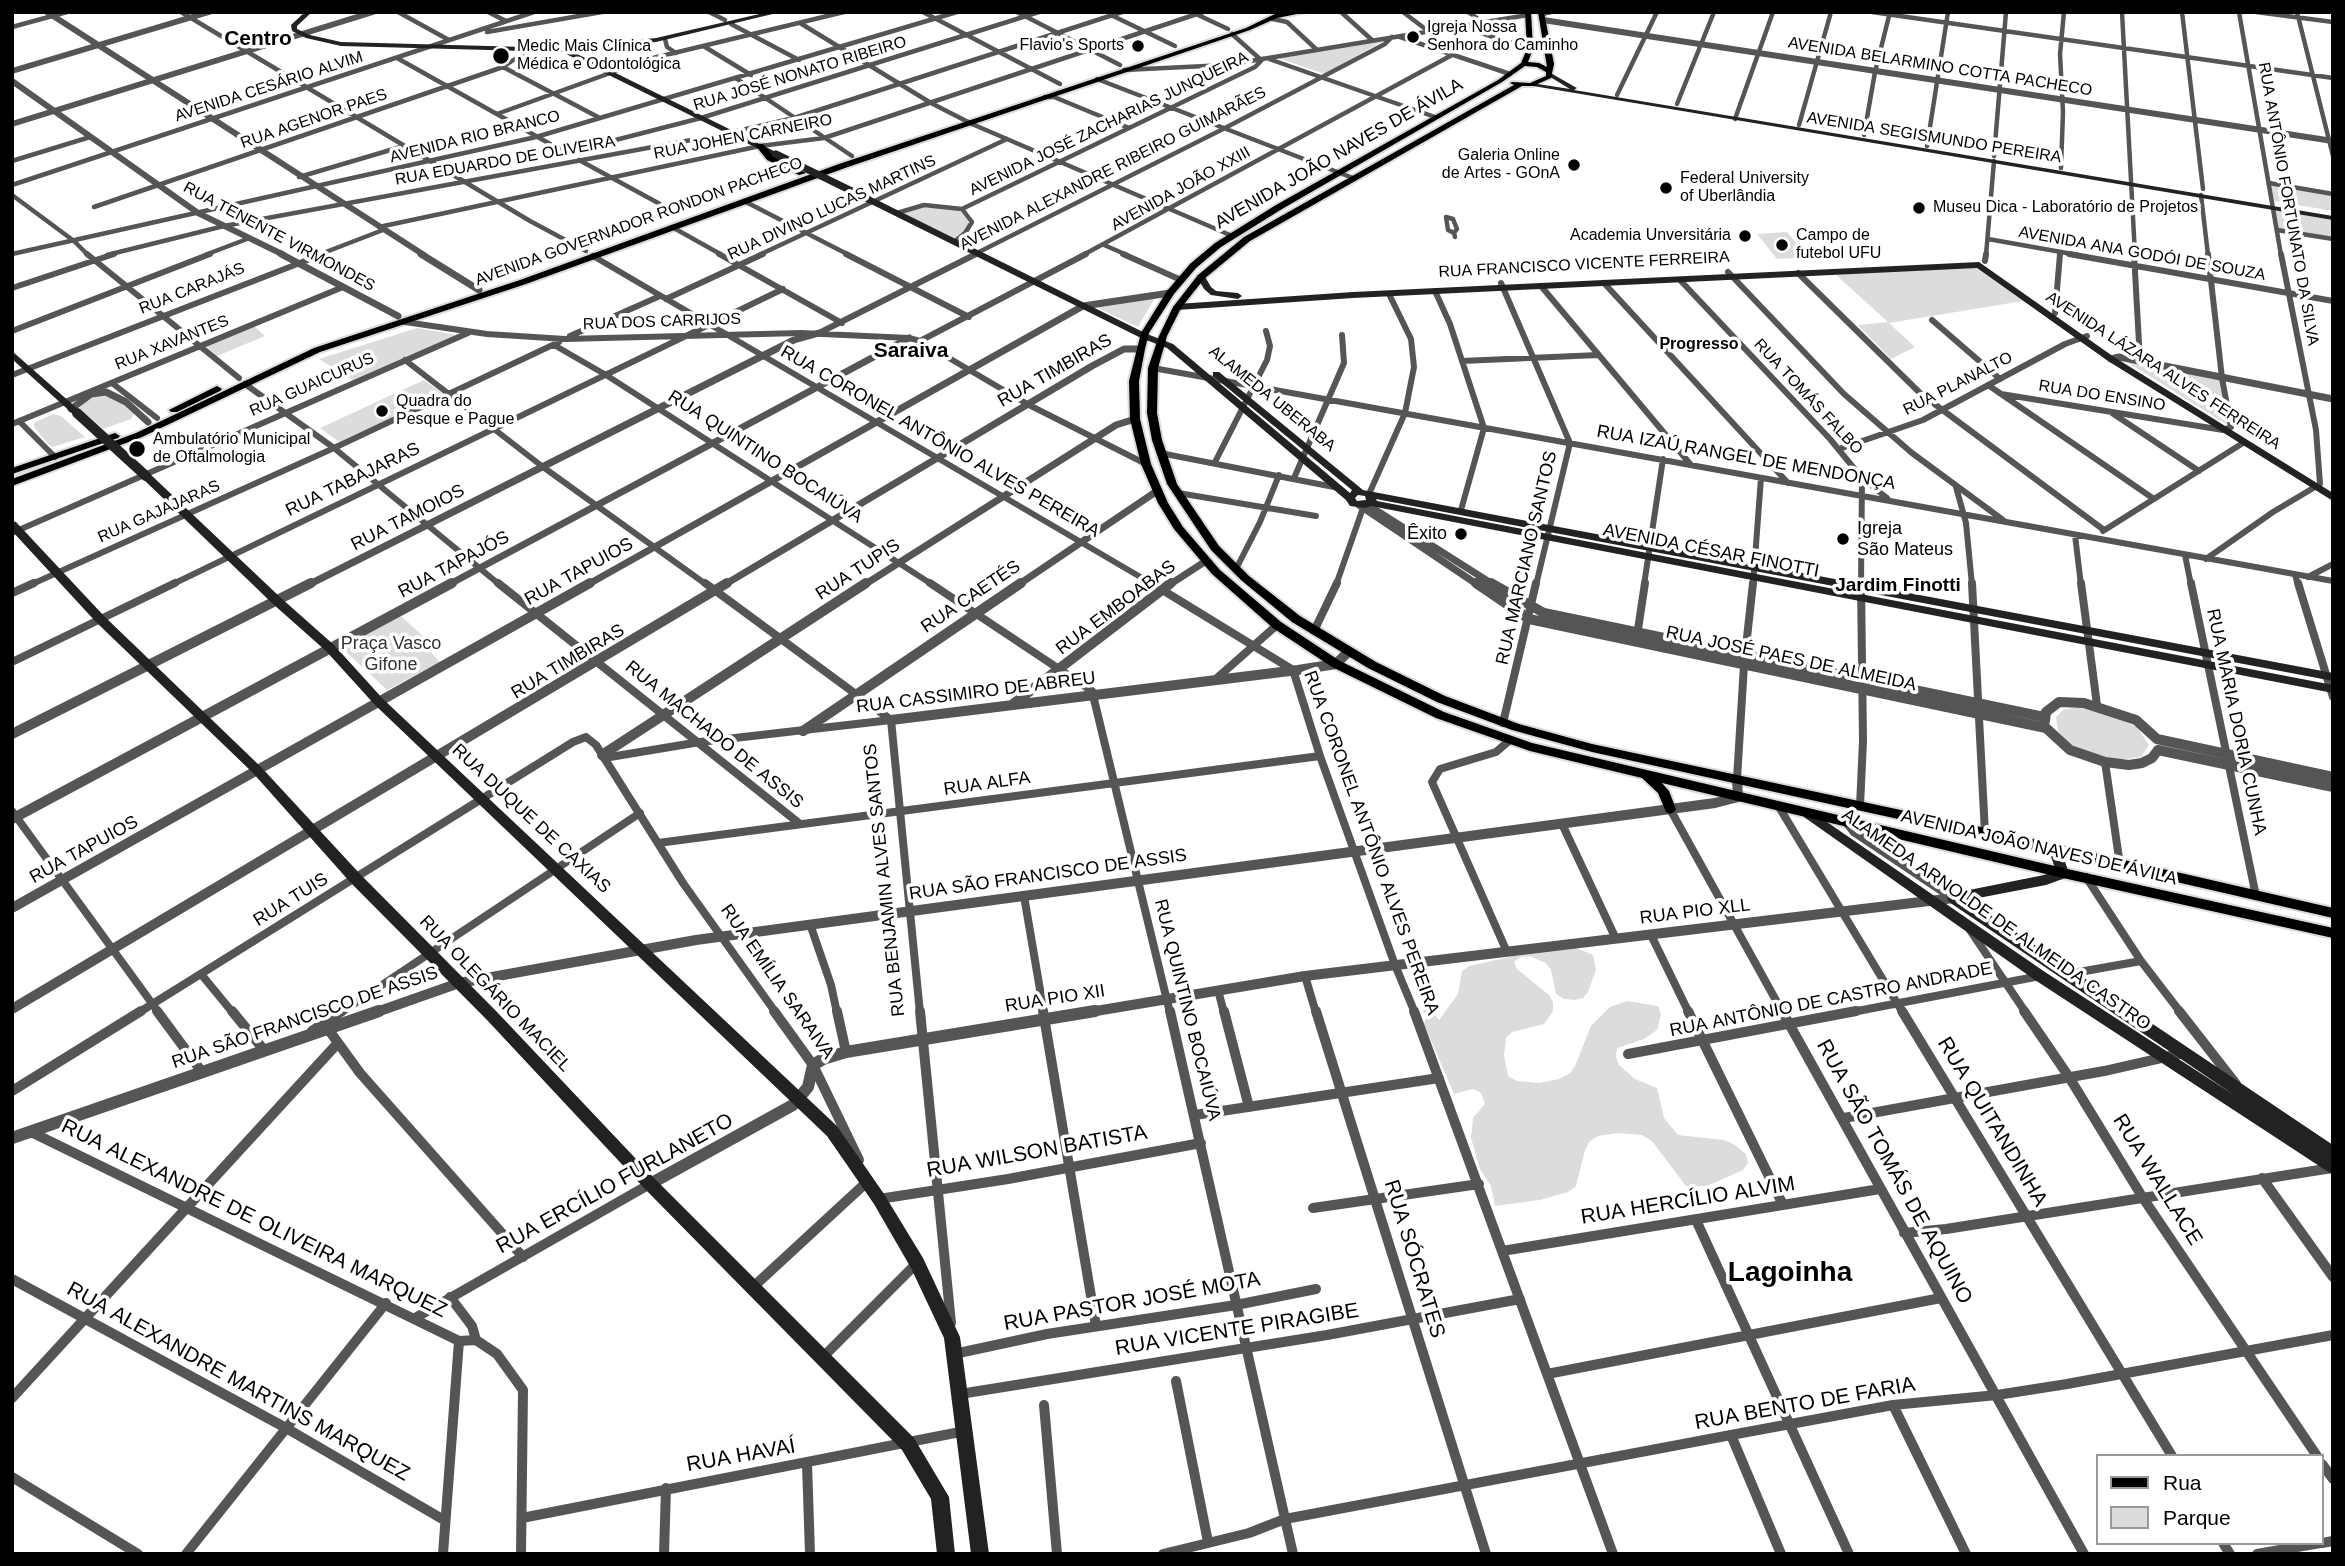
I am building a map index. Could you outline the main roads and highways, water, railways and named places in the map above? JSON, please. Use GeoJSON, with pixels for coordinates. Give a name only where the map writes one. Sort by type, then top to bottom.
{"type":"FeatureCollection","features":[{"type":"Feature","properties":{"kind":"main road"},"geometry":{"type":"LineString","coordinates":[[309,12],[294,24],[293,29],[300,35],[350,46],[526,50],[562,50],[664,39],[756,12]]}},
{"type":"Feature","properties":{"kind":"main road"},"geometry":{"type":"LineString","coordinates":[[316,12],[303,24],[310,32],[358,42],[536,45],[638,38],[778,12]]}},
{"type":"Feature","properties":{"kind":"main road","name":"AVENIDA GOVERNADOR RONDON PACHECO"},"geometry":{"type":"LineString","coordinates":[[12,483],[127,440],[313,344],[401,319],[589,253],[802,173],[1097,79],[1175,47],[1277,15],[1304,12]]}},
{"type":"Feature","properties":{"kind":"main road"},"geometry":{"type":"LineString","coordinates":[[1507,76],[1519,85],[1531,85],[1543,82],[1550,73],[1542,16],[1528,15],[1530,50],[1524,64],[1539,65],[1550,73]]}},
{"type":"Feature","properties":{"kind":"main road","name":"AVENIDA GOVERNADOR RONDON PACHECO"},"geometry":{"type":"LineString","coordinates":[[401,319],[479,290],[672,227],[1060,84],[1122,67],[1229,30]]}},
{"type":"Feature","properties":{"kind":"main road"},"geometry":{"type":"LineString","coordinates":[[562,50],[667,99],[729,133],[871,200],[1083,306],[1144,335],[1162,338]]}},
{"type":"Feature","properties":{"kind":"main road","name":"AVENIDA JOÃO NAVES DE ÁVILA"},"geometry":{"type":"LineString","coordinates":[[1524,64],[1230,236],[1170,293],[1144,335],[1140,349],[1134,381],[1135,419],[1146,464],[1157,491],[1179,529],[1206,561],[1230,586],[1278,625],[1336,664],[1440,715],[1510,740],[1554,754],[1808,814],[2333,933]]}},
{"type":"Feature","properties":{"kind":"main road","name":"AVENIDA SEGISMUNDO PEREIRA"},"geometry":{"type":"LineString","coordinates":[[1550,73],[1573,88]]}},
{"type":"Feature","properties":{"kind":"main road","name":"AVENIDA SEGISMUNDO PEREIRA"},"geometry":{"type":"LineString","coordinates":[[1543,82],[1677,104],[1736,117],[1864,135],[2202,192],[2333,218]]}},
{"type":"Feature","properties":{"kind":"main road","name":"AVENIDA JOÃO NAVES DE ÁVILA"},"geometry":{"type":"LineString","coordinates":[[1519,85],[1247,239],[1201,277],[1177,307],[1162,338],[1153,368],[1152,413],[1160,453],[1178,493],[1203,533],[1236,569],[1277,605],[1348,652],[1433,695],[1503,723],[1592,748],[1985,833],[2333,913]]}},
{"type":"Feature","properties":{"kind":"main road","name":"AVENIDA SEGISMUNDO PEREIRA"},"geometry":{"type":"LineString","coordinates":[[1531,85],[1994,158]]}},
{"type":"Feature","properties":{"kind":"main road"},"geometry":{"type":"LineString","coordinates":[[760,146],[770,158],[802,173]]}},
{"type":"Feature","properties":{"kind":"main road","name":"AVENIDA SEGISMUNDO PEREIRA"},"geometry":{"type":"LineString","coordinates":[[2015,162],[2130,181]]}},
{"type":"Feature","properties":{"kind":"main road"},"geometry":{"type":"LineString","coordinates":[[1325,181],[1335,187]]}},
{"type":"Feature","properties":{"kind":"main road","name":"AVENIDA SEGISMUNDO PEREIRA"},"geometry":{"type":"LineString","coordinates":[[2271,205],[2333,212]]}},
{"type":"Feature","properties":{"kind":"main road"},"geometry":{"type":"LineString","coordinates":[[1730,274],[1798,273],[1981,261]]}},
{"type":"Feature","properties":{"kind":"main road","name":"RUA FRANCISCO VICENTE FERREIRA"},"geometry":{"type":"LineString","coordinates":[[1177,307],[1502,285],[1981,261]]}},
{"type":"Feature","properties":{"kind":"main road","name":"AVENIDA LÁZARA ALVES FERREIRA"},"geometry":{"type":"LineString","coordinates":[[1981,261],[2084,337]]}},
{"type":"Feature","properties":{"kind":"main road","name":"AVENIDA LÁZARA ALVES FERREIRA"},"geometry":{"type":"LineString","coordinates":[[1981,261],[2115,358],[2317,485],[2333,498]]}},
{"type":"Feature","properties":{"kind":"main road","name":"RUA FRANCISCO VICENTE FERREIRA"},"geometry":{"type":"LineString","coordinates":[[1201,277],[1208,289],[1223,296],[1311,296],[1389,294],[1502,285],[1680,280],[1730,274]]}},
{"type":"Feature","properties":{"kind":"main road","name":"ALAMEDA UBERABA"},"geometry":{"type":"LineString","coordinates":[[1162,338],[1364,500]]}},
{"type":"Feature","properties":{"kind":"main road","name":"ALAMEDA UBERABA"},"geometry":{"type":"LineString","coordinates":[[1162,338],[1175,339],[1224,380],[1244,402]]}},
{"type":"Feature","properties":{"kind":"main road","name":"RUA DUQUE DE CAXIAS"},"geometry":{"type":"LineString","coordinates":[[12,354],[188,513],[277,601],[330,648],[379,702],[832,1131],[869,1180],[917,1263],[953,1345]]}},
{"type":"Feature","properties":{"kind":"main road","name":"AVENIDA GOVERNADOR RONDON PACHECO"},"geometry":{"type":"LineString","coordinates":[[12,471],[148,422],[242,381]]}},
{"type":"Feature","properties":{"kind":"main road","name":"AVENIDA LÁZARA ALVES FERREIRA"},"geometry":{"type":"LineString","coordinates":[[2227,429],[2243,443],[2317,485],[2333,491]]}},
{"type":"Feature","properties":{"kind":"main road","name":"ALAMEDA UBERABA"},"geometry":{"type":"LineString","coordinates":[[1305,451],[1340,488],[1364,500]]}},
{"type":"Feature","properties":{"kind":"main road","name":"AVENIDA CÉSAR FINOTTI"},"geometry":{"type":"LineString","coordinates":[[1364,500],[1461,510],[1550,532]]}},
{"type":"Feature","properties":{"kind":"main road","name":"AVENIDA CÉSAR FINOTTI"},"geometry":{"type":"LineString","coordinates":[[1364,500],[1550,532],[2089,636],[2331,686]]}},
{"type":"Feature","properties":{"kind":"main road","name":"RUA OLEGÁRIO MACIEL"},"geometry":{"type":"LineString","coordinates":[[14,529],[100,619],[257,770],[355,878],[650,1184],[908,1444],[940,1497]]}},
{"type":"Feature","properties":{"kind":"main road"},"geometry":{"type":"LineString","coordinates":[[1647,776],[1662,790],[1670,809]]}},
{"type":"Feature","properties":{"kind":"main road","name":"ALAMEDA ARNOLDE DE ALMEIDA CASTRO"},"geometry":{"type":"LineString","coordinates":[[1808,814],[2040,976],[2162,1057],[2332,1163]]}},
{"type":"Feature","properties":{"kind":"main road"},"geometry":{"type":"LineString","coordinates":[[2055,851],[2063,873]]}},
{"type":"Feature","properties":{"kind":"main road","name":"RUA PIO XLL"},"geometry":{"type":"LineString","coordinates":[[1954,898],[2046,880],[2063,873]]}},
{"type":"Feature","properties":{"kind":"main road","name":"ALAMEDA ARNOLDE DE ALMEIDA CASTRO"},"geometry":{"type":"LineString","coordinates":[[1954,898],[2245,1096],[2332,1163]]}},
{"type":"Feature","properties":{"kind":"main road","name":"RUA BENJAMIN ALVES SANTOS"},"geometry":{"type":"LineString","coordinates":[[953,1345],[966,1430],[979,1554]]}},
{"type":"Feature","properties":{"kind":"main road"},"geometry":{"type":"LineString","coordinates":[[940,1497],[946,1554]]}},
{"type":"Feature","properties":{"kind":"place","name":"Igreja Nossa Senhora do Caminho"},"geometry":{"type":"Point","coordinates":[1413,37]}},
{"type":"Feature","properties":{"kind":"place","name":"Flavio's Sports"},"geometry":{"type":"Point","coordinates":[1138,46]}},
{"type":"Feature","properties":{"kind":"place","name":"Medic Mais Clínica Médica e Odontológica"},"geometry":{"type":"Point","coordinates":[501,56]}},
{"type":"Feature","properties":{"kind":"place","name":"Galeria Online de Artes - GOnA"},"geometry":{"type":"Point","coordinates":[1574,165]}},
{"type":"Feature","properties":{"kind":"place","name":"Federal University of Uberlândia"},"geometry":{"type":"Point","coordinates":[1666,188]}},
{"type":"Feature","properties":{"kind":"place","name":"Museu Dica - Laboratório de Projetos"},"geometry":{"type":"Point","coordinates":[1919,208]}},
{"type":"Feature","properties":{"kind":"place","name":"Academia Unversitária"},"geometry":{"type":"Point","coordinates":[1745,236]}},
{"type":"Feature","properties":{"kind":"place","name":"Campo de futebol UFU"},"geometry":{"type":"Point","coordinates":[1782,245]}},
{"type":"Feature","properties":{"kind":"place","name":"Quadra do Pesque e Pague"},"geometry":{"type":"Point","coordinates":[382,411]}},
{"type":"Feature","properties":{"kind":"place","name":"Ambulatório Municipal de Oftalmologia"},"geometry":{"type":"Point","coordinates":[137,449]}},
{"type":"Feature","properties":{"kind":"place","name":"Êxito"},"geometry":{"type":"Point","coordinates":[1461,534]}},
{"type":"Feature","properties":{"kind":"place","name":"Igreja São Mateus"},"geometry":{"type":"Point","coordinates":[1843,539]}},
{"type":"Feature","properties":{"kind":"district","name":"Centro"},"geometry":{"type":"Point","coordinates":[258,39]}},
{"type":"Feature","properties":{"kind":"district","name":"Progresso"},"geometry":{"type":"Point","coordinates":[1699,345]}},
{"type":"Feature","properties":{"kind":"district","name":"Saraiva"},"geometry":{"type":"Point","coordinates":[911,351]}},
{"type":"Feature","properties":{"kind":"district","name":"Jardim Finotti"},"geometry":{"type":"Point","coordinates":[1898,586]}},
{"type":"Feature","properties":{"kind":"district","name":"Lagoinha"},"geometry":{"type":"Point","coordinates":[1790,1273]}},
{"type":"Feature","properties":{"kind":"park label","name":"Praça Vasco Gifone"},"geometry":{"type":"Point","coordinates":[391,654]}}]}
